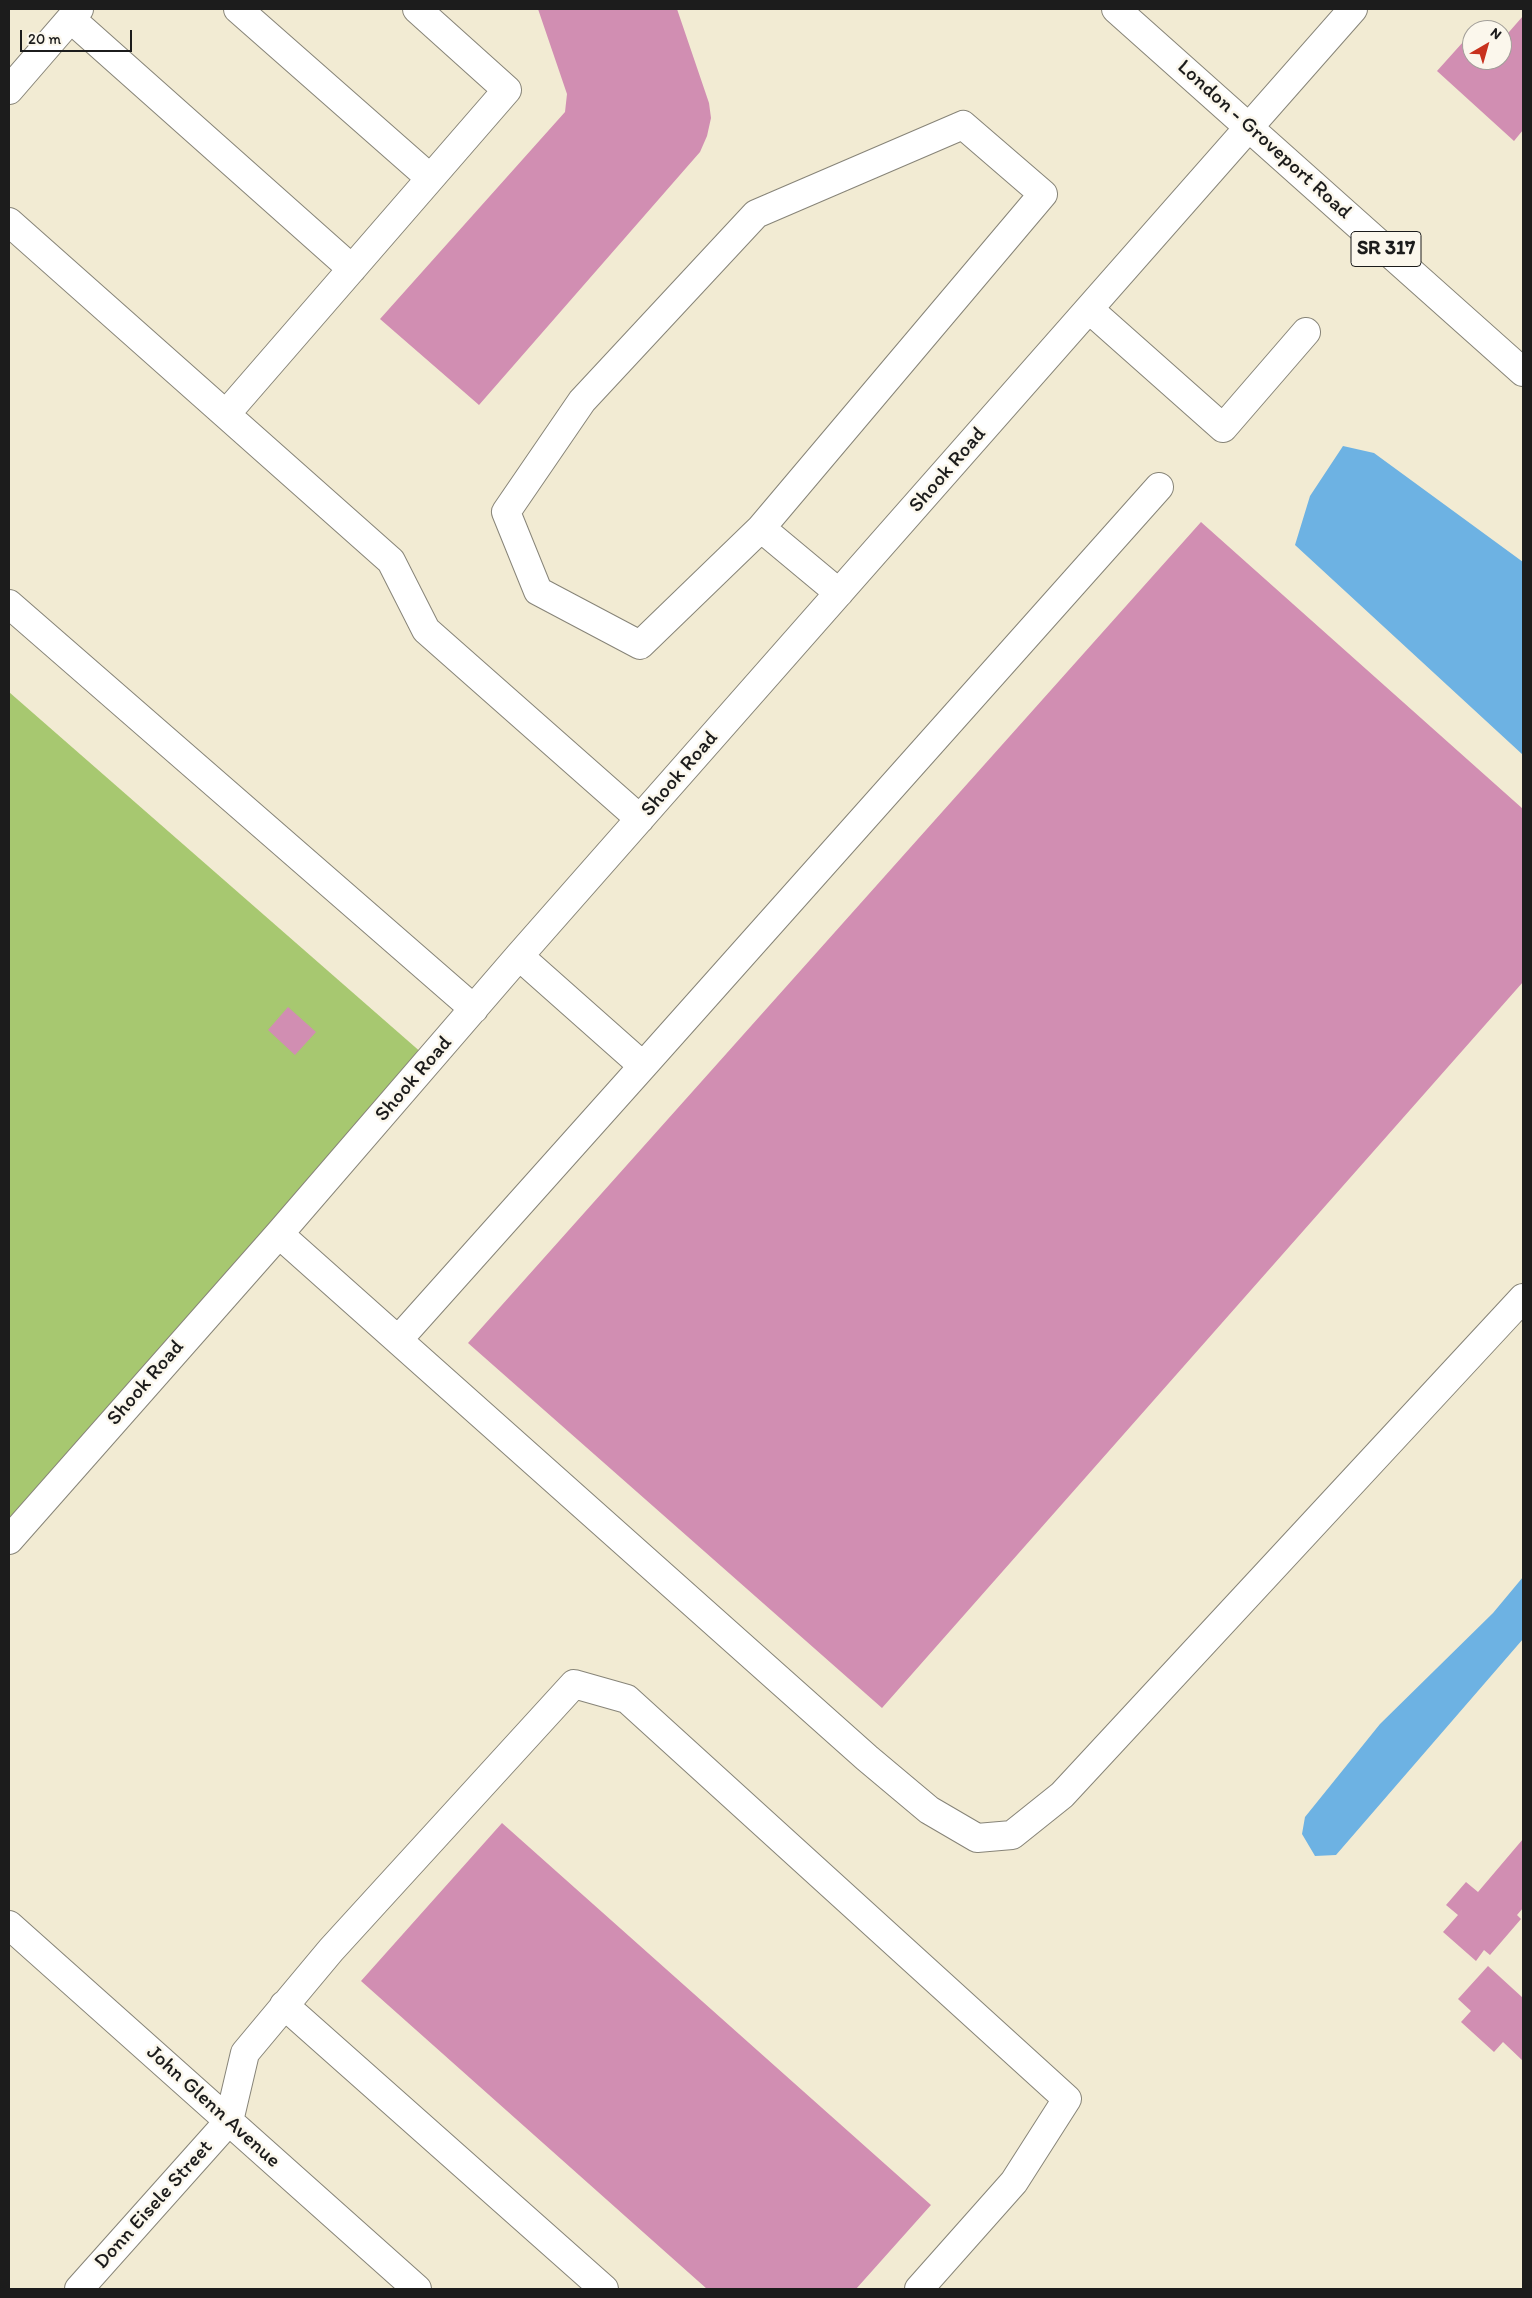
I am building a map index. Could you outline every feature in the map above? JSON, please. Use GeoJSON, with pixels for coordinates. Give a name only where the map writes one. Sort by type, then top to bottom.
{"type":"FeatureCollection","features":[{"type":"Feature","properties":{"kind":"street"},"geometry":{"type":"LineString","coordinates":[[238,9],[430,178]]}},
{"type":"Feature","properties":{"kind":"street"},"geometry":{"type":"LineString","coordinates":[[226,414],[507,90],[417,9]]}},
{"type":"Feature","properties":{"kind":"street","name":"London - Groveport Road"},"geometry":{"type":"LineString","coordinates":[[1116,9],[1523,372]]}},
{"type":"Feature","properties":{"kind":"street","name":"Shook Road"},"geometry":{"type":"LineString","coordinates":[[9,1540],[279,1234],[519,956],[1090,310],[1353,9]]}},
{"type":"Feature","properties":{"kind":"street"},"geometry":{"type":"LineString","coordinates":[[9,90],[75,14],[352,269]]}},
{"type":"Feature","properties":{"kind":"street"},"geometry":{"type":"LineString","coordinates":[[964,124],[1042,194],[761,528],[640,645],[538,591],[506,512],[582,401],[756,214],[964,124]]}},
{"type":"Feature","properties":{"kind":"street"},"geometry":{"type":"LineString","coordinates":[[9,222],[391,561],[426,630],[640,819]]}},
{"type":"Feature","properties":{"kind":"street"},"geometry":{"type":"LineString","coordinates":[[1090,310],[1223,428],[1306,332]]}},
{"type":"Feature","properties":{"kind":"street"},"geometry":{"type":"LineString","coordinates":[[398,1340],[1160,487]]}},
{"type":"Feature","properties":{"kind":"street"},"geometry":{"type":"LineString","coordinates":[[761,528],[839,594]]}},
{"type":"Feature","properties":{"kind":"street"},"geometry":{"type":"LineString","coordinates":[[9,604],[474,1009]]}},
{"type":"Feature","properties":{"kind":"street"},"geometry":{"type":"LineString","coordinates":[[519,956],[643,1066]]}},
{"type":"Feature","properties":{"kind":"street"},"geometry":{"type":"LineString","coordinates":[[279,1234],[867,1758],[929,1810],[977,1838],[1012,1835],[1062,1795],[1523,1298]]}},
{"type":"Feature","properties":{"kind":"street"},"geometry":{"type":"LineString","coordinates":[[229,2120],[245,2053],[331,1950],[574,1684],[627,1699],[1067,2099],[1014,2182],[919,2289]]}},
{"type":"Feature","properties":{"kind":"street","name":"John Glenn Avenue"},"geometry":{"type":"LineString","coordinates":[[9,1925],[417,2289]]}},
{"type":"Feature","properties":{"kind":"street"},"geometry":{"type":"LineString","coordinates":[[284,2006],[604,2289]]}},
{"type":"Feature","properties":{"kind":"street","name":"Donn Eisele Street"},"geometry":{"type":"LineString","coordinates":[[80,2289],[229,2120]]}},
{"type":"Feature","properties":{"kind":"green space"},"geometry":{"type":"Polygon","coordinates":[[[9,692],[439,1068],[9,1530],[9,692]]]}},
{"type":"Feature","properties":{"kind":"water"},"geometry":{"type":"Polygon","coordinates":[[[1343,446],[1374,453],[1523,562],[1523,755],[1295,545],[1310,496],[1343,446]]]}},
{"type":"Feature","properties":{"kind":"water"},"geometry":{"type":"Polygon","coordinates":[[[1523,1577],[1523,1639],[1336,1855],[1315,1856],[1302,1834],[1305,1817],[1380,1724],[1493,1613],[1523,1577]]]}},
{"type":"Feature","properties":{"kind":"building"},"geometry":{"type":"Polygon","coordinates":[[[538,9],[677,9],[709,103],[711,118],[707,136],[700,152],[479,405],[380,319],[565,112],[567,94],[538,9]]]}},
{"type":"Feature","properties":{"kind":"building"},"geometry":{"type":"Polygon","coordinates":[[[1523,16],[1523,130],[1514,141],[1437,71],[1462,43],[1462,70],[1512,70],[1512,29],[1523,16]]]}},
{"type":"Feature","properties":{"kind":"building"},"geometry":{"type":"Polygon","coordinates":[[[1201,522],[1523,809],[1523,982],[882,1708],[468,1343],[1201,522]]]}},
{"type":"Feature","properties":{"kind":"building"},"geometry":{"type":"Polygon","coordinates":[[[288,1007],[316,1032],[295,1055],[268,1030],[288,1007]]]}},
{"type":"Feature","properties":{"kind":"building"},"geometry":{"type":"Polygon","coordinates":[[[502,1823],[931,2205],[856,2289],[707,2289],[361,1981],[502,1823]]]}},
{"type":"Feature","properties":{"kind":"building"},"geometry":{"type":"Polygon","coordinates":[[[1523,1839],[1523,1908],[1517,1915],[1521,1919],[1490,1955],[1484,1950],[1476,1961],[1443,1932],[1458,1915],[1446,1905],[1466,1882],[1478,1892],[1523,1839]]]}},
{"type":"Feature","properties":{"kind":"building"},"geometry":{"type":"Polygon","coordinates":[[[1488,1966],[1523,1998],[1523,2061],[1503,2042],[1494,2052],[1461,2022],[1471,2011],[1458,1999],[1488,1966]]]}}]}
